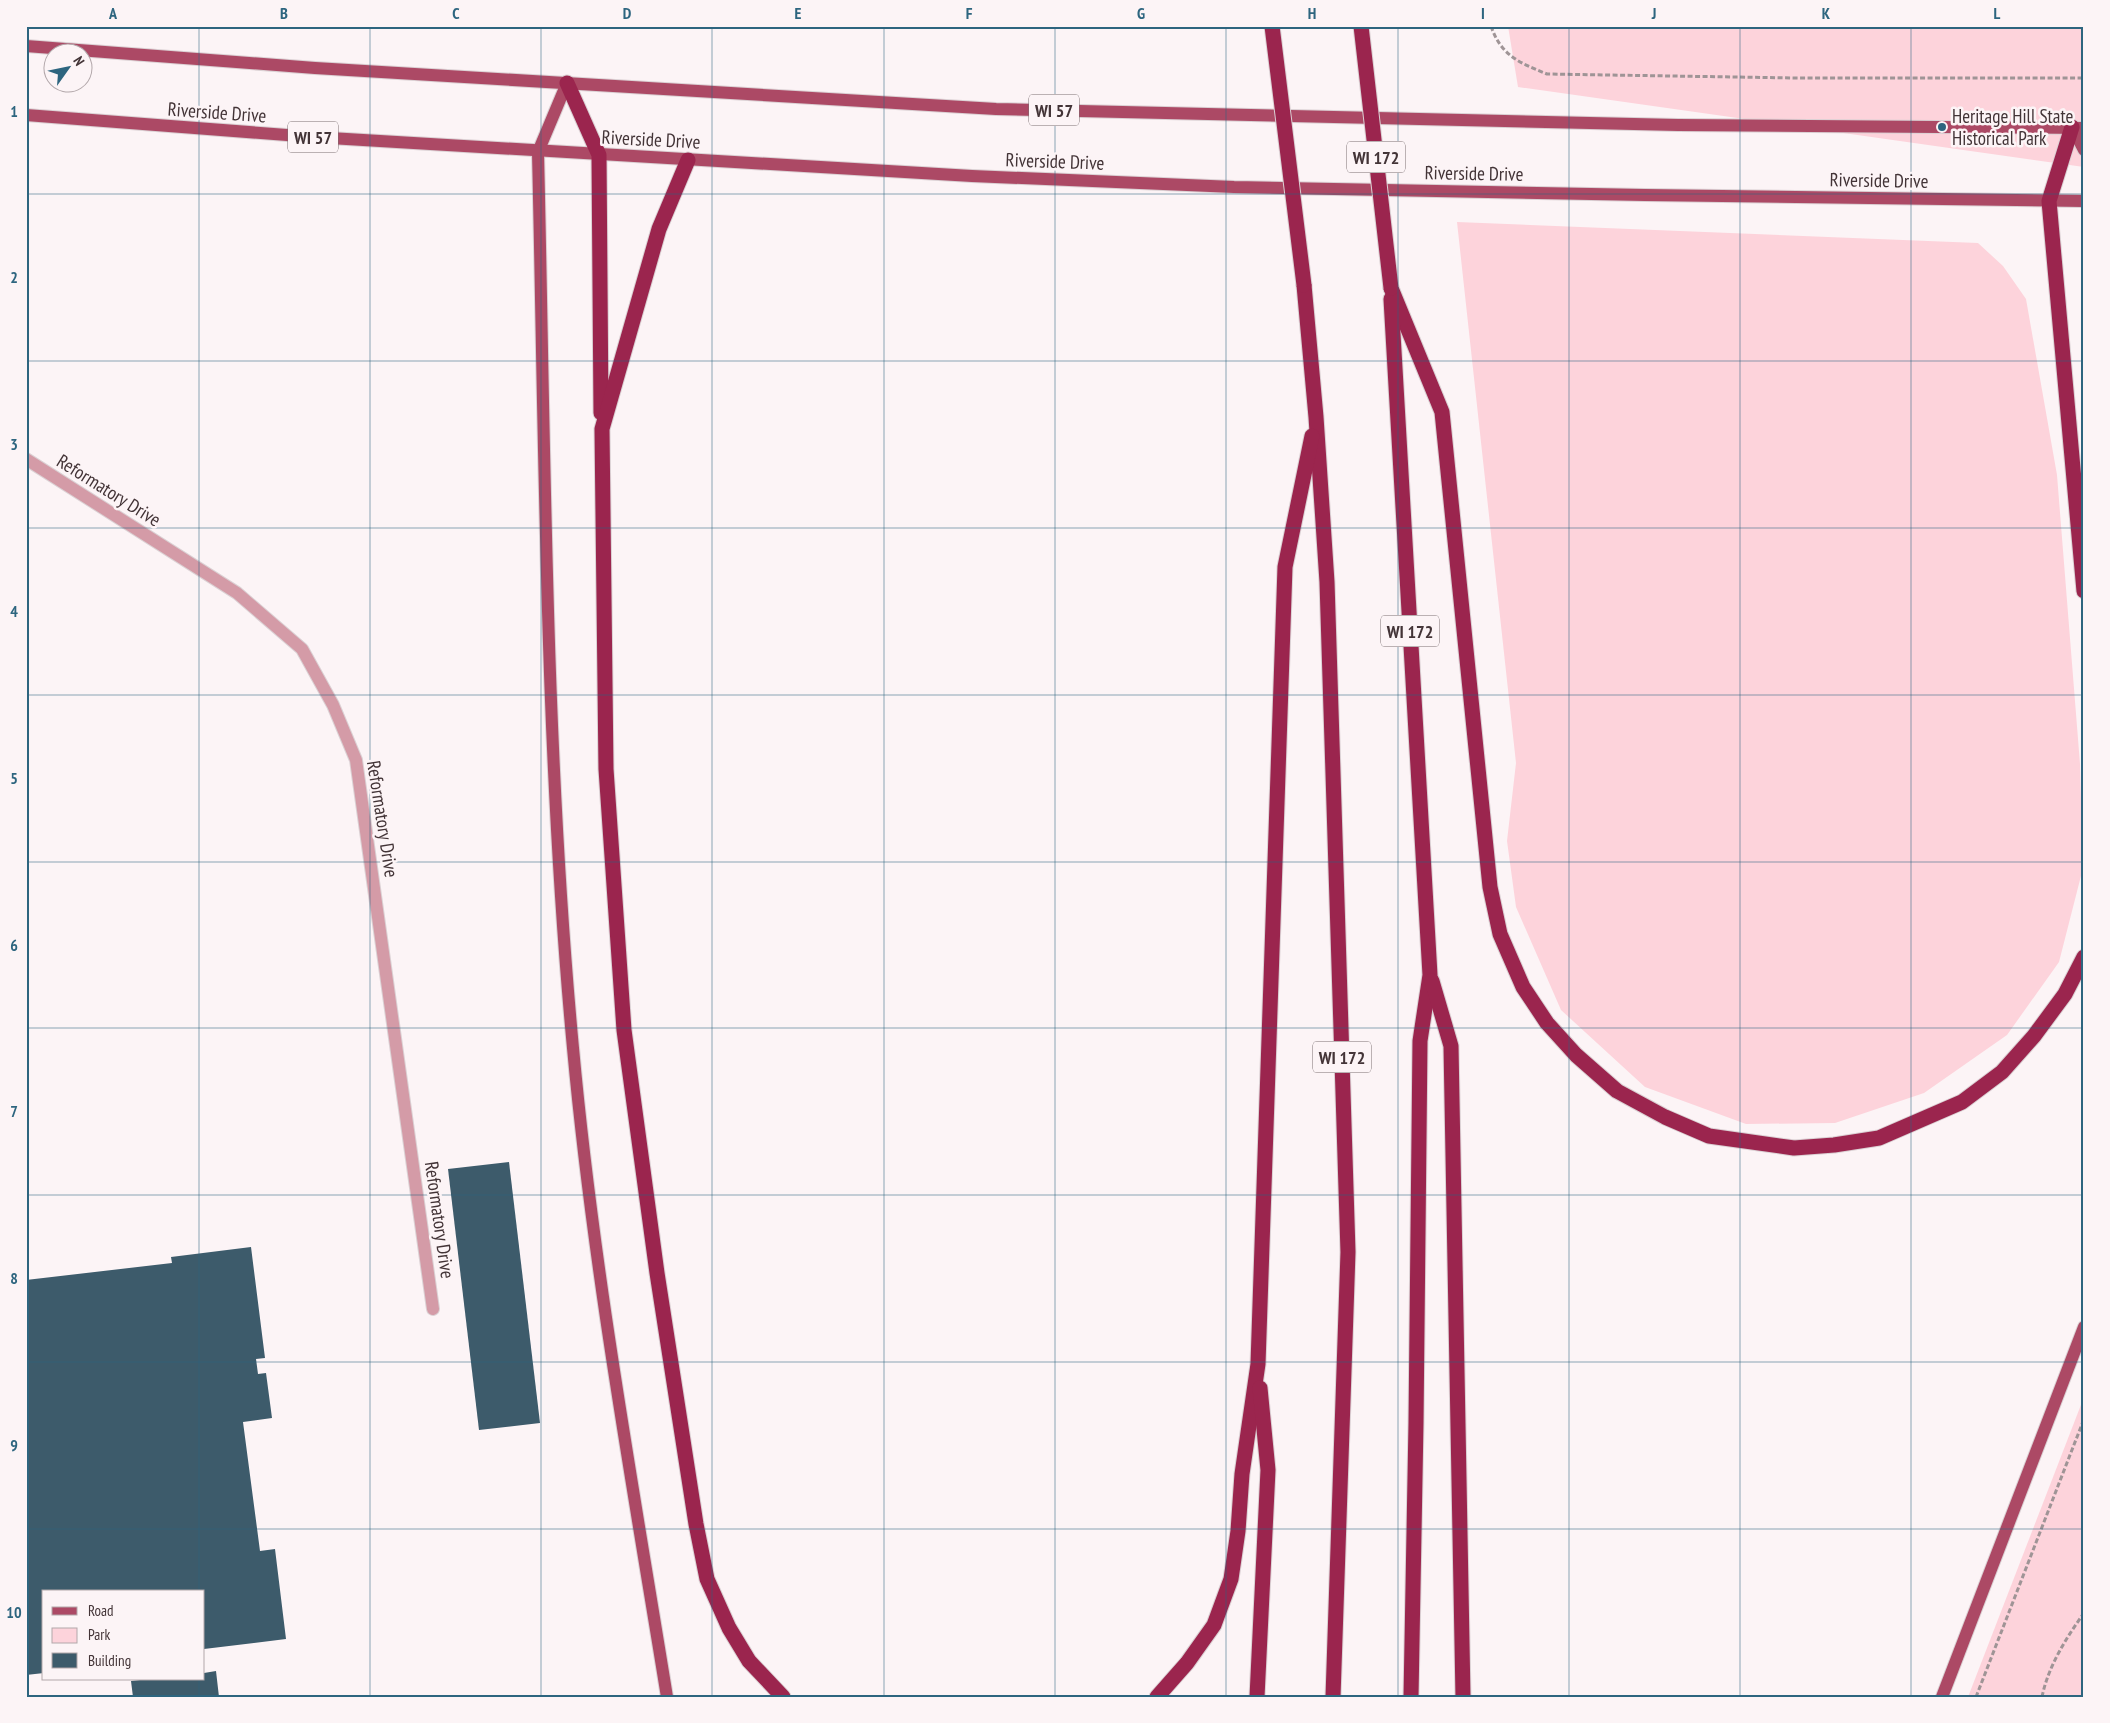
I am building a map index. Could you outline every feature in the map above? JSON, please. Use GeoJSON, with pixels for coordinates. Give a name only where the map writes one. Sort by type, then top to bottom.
{"type":"FeatureCollection","features":[{"type":"Feature","properties":{"kind":"highway","name":"WI 172"},"geometry":{"type":"LineString","coordinates":[[1272,26],[1304,286],[1316,417],[1327,582],[1348,1252],[1333,1697]]}},
{"type":"Feature","properties":{"kind":"highway","name":"WI 172"},"geometry":{"type":"LineString","coordinates":[[1361,26],[1391,288],[1430,974],[1420,1041],[1411,1697]]}},
{"type":"Feature","properties":{"kind":"highway"},"geometry":{"type":"LineString","coordinates":[[567,83],[599,156],[606,779],[624,1030],[657,1273],[696,1524],[707,1579],[729,1628],[749,1661],[782,1697]]}},
{"type":"Feature","properties":{"kind":"highway"},"geometry":{"type":"LineString","coordinates":[[2078,128],[2049,201],[2084,591]]}},
{"type":"Feature","properties":{"kind":"highway"},"geometry":{"type":"LineString","coordinates":[[602,429],[659,229],[688,160]]}},
{"type":"Feature","properties":{"kind":"highway"},"geometry":{"type":"LineString","coordinates":[[1391,288],[1442,412],[1490,886],[1500,934],[1523,987],[1547,1023],[1576,1055],[1618,1091],[1666,1117],[1709,1136],[1794,1148],[1834,1145],[1879,1138],[1962,1102],[2002,1072],[2034,1036],[2065,994],[2084,957]]}},
{"type":"Feature","properties":{"kind":"highway"},"geometry":{"type":"LineString","coordinates":[[1157,1697],[1188,1663],[1214,1625],[1231,1579],[1238,1531],[1242,1474],[1258,1364],[1285,567],[1316,417]]}},
{"type":"Feature","properties":{"kind":"highway"},"geometry":{"type":"LineString","coordinates":[[1430,974],[1451,1046],[1463,1697]]}},
{"type":"Feature","properties":{"kind":"highway"},"geometry":{"type":"LineString","coordinates":[[1257,1697],[1268,1470],[1258,1364]]}},
{"type":"Feature","properties":{"kind":"main road","name":"WI 57"},"geometry":{"type":"LineString","coordinates":[[26,46],[315,68],[996,109],[1678,125],[2078,128]]}},
{"type":"Feature","properties":{"kind":"main road"},"geometry":{"type":"LineString","coordinates":[[567,83],[538,152],[550,707],[559,876],[572,1039],[590,1210],[615,1380],[667,1697]]}},
{"type":"Feature","properties":{"kind":"main road","name":"Riverside Drive"},"geometry":{"type":"LineString","coordinates":[[26,115],[303,137],[599,156],[1234,187],[1644,196],[2084,201]]}},
{"type":"Feature","properties":{"kind":"main road"},"geometry":{"type":"LineString","coordinates":[[2078,128],[2084,150]]}},
{"type":"Feature","properties":{"kind":"main road"},"geometry":{"type":"LineString","coordinates":[[1942,1697],[2084,1327]]}},
{"type":"Feature","properties":{"kind":"street","name":"Reformatory Drive"},"geometry":{"type":"LineString","coordinates":[[26,459],[237,593],[302,649],[333,705],[356,760],[433,1309]]}},
{"type":"Feature","properties":{"kind":"path"},"geometry":{"type":"LineString","coordinates":[[1491,26],[1495,38],[1506,53],[1526,66],[1547,74],[1796,78],[2084,78]]}},
{"type":"Feature","properties":{"kind":"path"},"geometry":{"type":"LineString","coordinates":[[1976,1697],[2084,1419]]}},
{"type":"Feature","properties":{"kind":"path"},"geometry":{"type":"LineString","coordinates":[[2042,1697],[2045,1681],[2049,1673],[2070,1633],[2084,1613]]}},
{"type":"Feature","properties":{"kind":"green space","name":"Heritage Hill State Historical Park"},"geometry":{"type":"Polygon","coordinates":[[[1508,26],[2084,26],[2084,167],[1518,87],[1508,26]]]}},
{"type":"Feature","properties":{"kind":"green space"},"geometry":{"type":"Polygon","coordinates":[[[1457,222],[1978,243],[2003,266],[2026,299],[2057,475],[2080,764],[2083,868],[2059,962],[2007,1035],[1924,1093],[1835,1123],[1746,1124],[1645,1087],[1561,1010],[1516,907],[1507,841],[1516,763],[1457,222]]]}},
{"type":"Feature","properties":{"kind":"green space"},"geometry":{"type":"Polygon","coordinates":[[[2084,1397],[2084,1697],[1968,1697],[2084,1397]]]}},
{"type":"Feature","properties":{"kind":"building"},"geometry":{"type":"Polygon","coordinates":[[[509,1162],[540,1423],[479,1430],[448,1169],[509,1162]]]}},
{"type":"Feature","properties":{"kind":"building"},"geometry":{"type":"Polygon","coordinates":[[[251,1247],[265,1358],[256,1359],[258,1374],[266,1373],[272,1418],[243,1422],[260,1551],[275,1549],[286,1639],[205,1649],[205,1590],[42,1590],[42,1673],[26,1675],[26,1280],[172,1263],[171,1257],[251,1247]]]}},
{"type":"Feature","properties":{"kind":"building"},"geometry":{"type":"Polygon","coordinates":[[[216,1671],[219,1697],[133,1697],[131,1681],[205,1680],[205,1673],[216,1671]]]}},
{"type":"Feature","properties":{"kind":"place","name":"Heritage Hill State Historical Park"},"geometry":{"type":"Point","coordinates":[1942,127]}}]}
